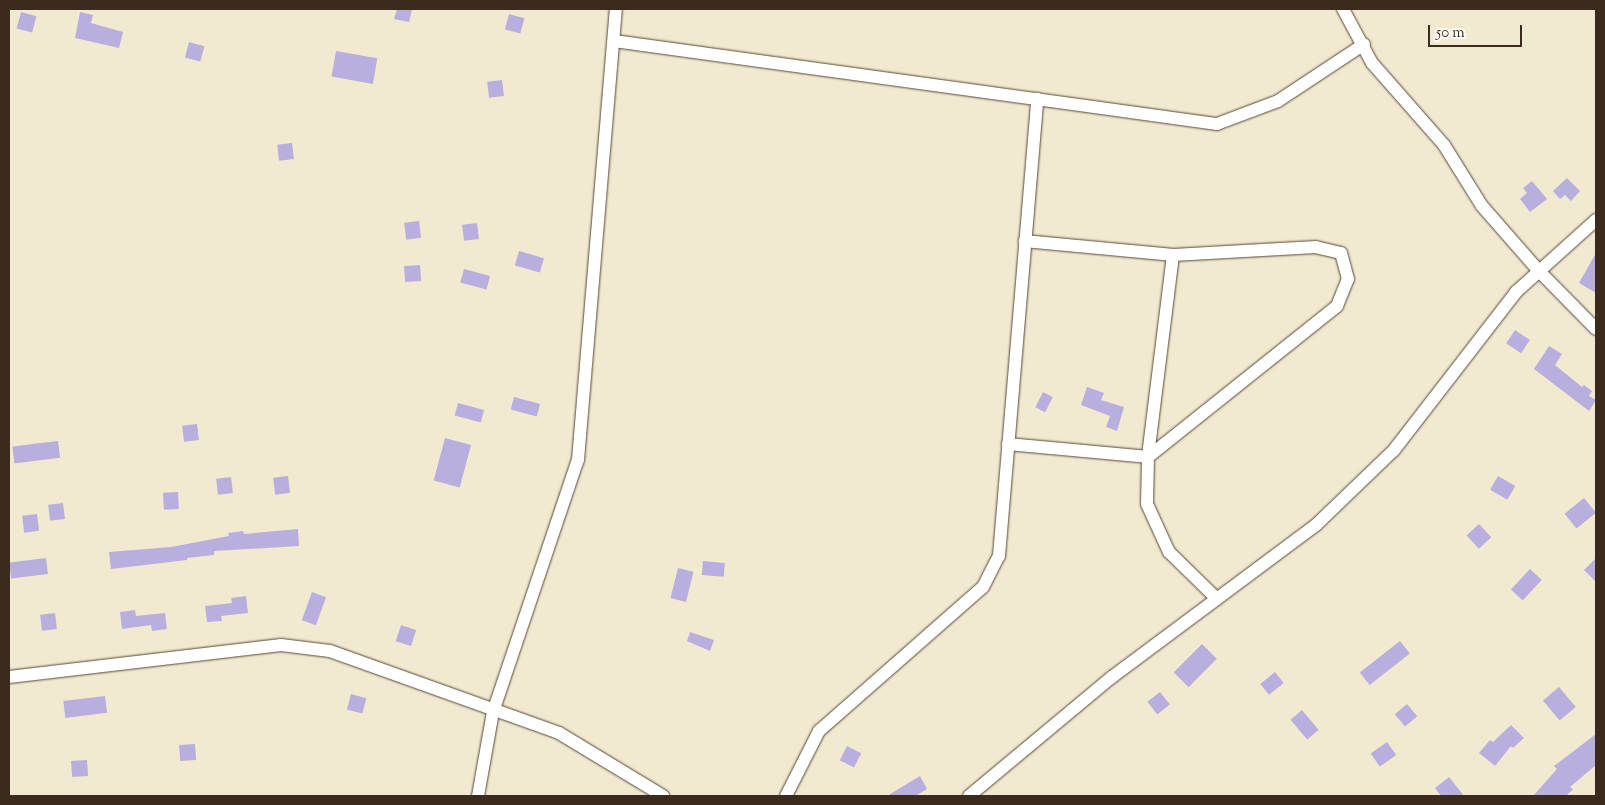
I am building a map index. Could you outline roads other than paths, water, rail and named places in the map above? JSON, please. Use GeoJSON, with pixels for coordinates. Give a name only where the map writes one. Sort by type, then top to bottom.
{"type":"FeatureCollection","features":[{"type":"Feature","properties":{"kind":"street"},"geometry":{"type":"LineString","coordinates":[[478,796],[493,712],[572,484],[578,460],[616,9]]}},
{"type":"Feature","properties":{"kind":"street"},"geometry":{"type":"LineString","coordinates":[[1343,9],[1364,44],[1372,63],[1444,145],[1482,206],[1539,271],[1596,329]]}},
{"type":"Feature","properties":{"kind":"street"},"geometry":{"type":"LineString","coordinates":[[614,41],[1217,124],[1278,101],[1364,44]]}},
{"type":"Feature","properties":{"kind":"street"},"geometry":{"type":"LineString","coordinates":[[786,796],[819,731],[983,587],[999,556],[1036,99]]}},
{"type":"Feature","properties":{"kind":"street"},"geometry":{"type":"LineString","coordinates":[[969,796],[1112,677],[1316,525],[1394,450],[1516,292],[1596,220]]}},
{"type":"Feature","properties":{"kind":"street"},"geometry":{"type":"LineString","coordinates":[[1008,444],[1148,458],[1337,306],[1348,280],[1342,253],[1316,247],[1173,255],[1025,241]]}},
{"type":"Feature","properties":{"kind":"street"},"geometry":{"type":"LineString","coordinates":[[1173,255],[1148,458],[1147,504],[1169,552],[1217,599]]}},
{"type":"Feature","properties":{"kind":"street"},"geometry":{"type":"LineString","coordinates":[[9,677],[281,645],[330,651],[493,712],[559,733],[662,796]]}}]}
